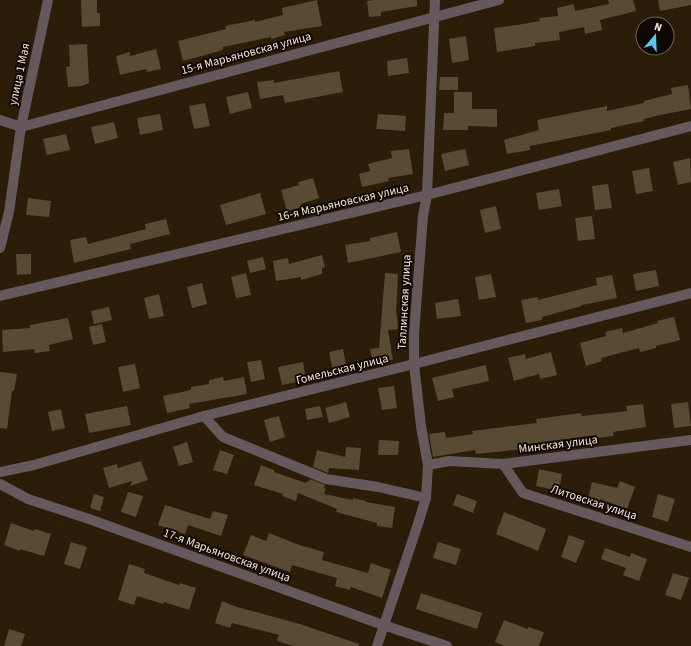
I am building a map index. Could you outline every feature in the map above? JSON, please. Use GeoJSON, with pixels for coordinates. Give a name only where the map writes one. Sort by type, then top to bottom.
{"type":"FeatureCollection","features":[{"type":"Feature","properties":{"kind":"street","name":"улица 1 Мая"},"geometry":{"type":"LineString","coordinates":[[0,248],[9,212],[21,127],[48,0]]}},
{"type":"Feature","properties":{"kind":"street","name":"Таллинская улица"},"geometry":{"type":"LineString","coordinates":[[377,646],[426,498],[428,465],[421,426],[414,364],[414,334],[423,216],[427,195],[435,0]]}},
{"type":"Feature","properties":{"kind":"street","name":"15-я Марьяновская улица"},"geometry":{"type":"LineString","coordinates":[[21,127],[434,16],[499,0]]}},
{"type":"Feature","properties":{"kind":"street"},"geometry":{"type":"LineString","coordinates":[[0,120],[21,127]]}},
{"type":"Feature","properties":{"kind":"street","name":"16-я Марьяновская улица"},"geometry":{"type":"LineString","coordinates":[[0,296],[427,195],[691,126]]}},
{"type":"Feature","properties":{"kind":"street","name":"Гомельская улица"},"geometry":{"type":"LineString","coordinates":[[0,472],[34,465],[204,416],[691,293]]}},
{"type":"Feature","properties":{"kind":"street"},"geometry":{"type":"LineString","coordinates":[[204,416],[223,437],[326,479],[378,487],[426,498]]}},
{"type":"Feature","properties":{"kind":"street","name":"Минская улица"},"geometry":{"type":"LineString","coordinates":[[428,465],[449,461],[503,464],[691,440]]}},
{"type":"Feature","properties":{"kind":"street","name":"Литовская улица"},"geometry":{"type":"LineString","coordinates":[[503,464],[523,493],[691,547]]}},
{"type":"Feature","properties":{"kind":"street","name":"17-я Марьяновская улица"},"geometry":{"type":"LineString","coordinates":[[0,484],[28,499],[89,519],[384,625],[447,646]]}},
{"type":"Feature","properties":{"kind":"building"},"geometry":{"type":"Polygon","coordinates":[[[81,0],[97,0],[97,13],[100,13],[100,26],[82,27],[81,0]]]}},
{"type":"Feature","properties":{"kind":"building"},"geometry":{"type":"Polygon","coordinates":[[[317,0],[322,26],[284,32],[285,35],[271,39],[271,37],[223,47],[223,50],[183,61],[178,41],[226,29],[225,26],[255,20],[255,22],[283,15],[282,8],[317,0]]]}},
{"type":"Feature","properties":{"kind":"building"},"geometry":{"type":"Polygon","coordinates":[[[417,0],[417,6],[381,12],[381,16],[369,17],[367,1],[417,0]]]}},
{"type":"Feature","properties":{"kind":"building"},"geometry":{"type":"Polygon","coordinates":[[[608,0],[633,0],[636,11],[600,20],[602,30],[585,34],[584,27],[559,32],[560,40],[535,43],[535,46],[497,52],[494,28],[540,21],[539,18],[558,16],[557,8],[574,4],[575,11],[609,4],[608,0]]]}},
{"type":"Feature","properties":{"kind":"building"},"geometry":{"type":"Polygon","coordinates":[[[658,0],[691,0],[691,5],[660,11],[658,0]]]}},
{"type":"Feature","properties":{"kind":"building"},"geometry":{"type":"Polygon","coordinates":[[[466,36],[469,60],[452,63],[449,39],[466,36]]]}},
{"type":"Feature","properties":{"kind":"building"},"geometry":{"type":"Polygon","coordinates":[[[87,44],[89,83],[82,86],[68,87],[66,67],[70,66],[69,45],[87,44]]]}},
{"type":"Feature","properties":{"kind":"building"},"geometry":{"type":"Polygon","coordinates":[[[156,49],[161,69],[147,72],[146,69],[120,75],[116,56],[130,52],[130,56],[156,49]]]}},
{"type":"Feature","properties":{"kind":"building"},"geometry":{"type":"Polygon","coordinates":[[[407,58],[409,73],[388,76],[387,61],[407,58]]]}},
{"type":"Feature","properties":{"kind":"building"},"geometry":{"type":"Polygon","coordinates":[[[339,71],[343,92],[285,103],[283,95],[260,99],[257,82],[274,80],[274,83],[339,71]]]}},
{"type":"Feature","properties":{"kind":"building"},"geometry":{"type":"Polygon","coordinates":[[[440,77],[458,77],[458,90],[439,90],[440,77]]]}},
{"type":"Feature","properties":{"kind":"building"},"geometry":{"type":"Polygon","coordinates":[[[688,85],[691,109],[644,119],[644,121],[611,128],[611,130],[530,146],[530,150],[507,154],[504,140],[539,130],[537,120],[607,106],[607,111],[644,103],[644,101],[672,94],[671,88],[688,85]]]}},
{"type":"Feature","properties":{"kind":"building"},"geometry":{"type":"Polygon","coordinates":[[[248,92],[252,108],[230,114],[226,97],[248,92]]]}},
{"type":"Feature","properties":{"kind":"building"},"geometry":{"type":"Polygon","coordinates":[[[454,92],[472,92],[472,109],[497,109],[497,127],[468,126],[468,130],[443,130],[444,113],[454,113],[454,92]]]}},
{"type":"Feature","properties":{"kind":"building"},"geometry":{"type":"Polygon","coordinates":[[[205,103],[210,126],[194,129],[189,106],[205,103]]]}},
{"type":"Feature","properties":{"kind":"building"},"geometry":{"type":"Polygon","coordinates":[[[160,114],[163,130],[140,135],[137,118],[160,114]]]}},
{"type":"Feature","properties":{"kind":"building"},"geometry":{"type":"Polygon","coordinates":[[[378,114],[406,116],[405,131],[376,129],[378,114]]]}},
{"type":"Feature","properties":{"kind":"building"},"geometry":{"type":"Polygon","coordinates":[[[114,122],[118,138],[95,144],[91,127],[114,122]]]}},
{"type":"Feature","properties":{"kind":"building"},"geometry":{"type":"Polygon","coordinates":[[[66,134],[70,150],[47,155],[43,139],[66,134]]]}},
{"type":"Feature","properties":{"kind":"building"},"geometry":{"type":"Polygon","coordinates":[[[409,149],[413,174],[388,178],[389,181],[362,187],[359,174],[370,171],[368,164],[392,158],[391,151],[409,149]]]}},
{"type":"Feature","properties":{"kind":"building"},"geometry":{"type":"Polygon","coordinates":[[[465,149],[469,165],[445,171],[441,154],[465,149]]]}},
{"type":"Feature","properties":{"kind":"building"},"geometry":{"type":"Polygon","coordinates":[[[690,158],[691,182],[678,185],[673,162],[690,158]]]}},
{"type":"Feature","properties":{"kind":"building"},"geometry":{"type":"Polygon","coordinates":[[[649,168],[653,191],[636,194],[632,171],[649,168]]]}},
{"type":"Feature","properties":{"kind":"building"},"geometry":{"type":"Polygon","coordinates":[[[313,178],[319,198],[301,204],[302,207],[287,211],[281,190],[299,185],[298,182],[313,178]]]}},
{"type":"Feature","properties":{"kind":"building"},"geometry":{"type":"Polygon","coordinates":[[[608,184],[612,208],[595,210],[592,186],[608,184]]]}},
{"type":"Feature","properties":{"kind":"building"},"geometry":{"type":"Polygon","coordinates":[[[559,189],[562,206],[539,210],[536,193],[559,189]]]}},
{"type":"Feature","properties":{"kind":"building"},"geometry":{"type":"Polygon","coordinates":[[[260,193],[266,214],[226,225],[220,205],[260,193]]]}},
{"type":"Feature","properties":{"kind":"building"},"geometry":{"type":"Polygon","coordinates":[[[28,198],[51,201],[49,217],[26,215],[28,198]]]}},
{"type":"Feature","properties":{"kind":"building"},"geometry":{"type":"Polygon","coordinates":[[[496,206],[501,229],[485,233],[480,210],[496,206]]]}},
{"type":"Feature","properties":{"kind":"building"},"geometry":{"type":"Polygon","coordinates":[[[592,216],[595,239],[578,241],[575,218],[592,216]]]}},
{"type":"Feature","properties":{"kind":"building"},"geometry":{"type":"Polygon","coordinates":[[[166,219],[170,234],[130,244],[131,249],[74,263],[70,240],[86,237],[88,244],[146,229],[145,224],[166,219]]]}},
{"type":"Feature","properties":{"kind":"building"},"geometry":{"type":"Polygon","coordinates":[[[397,232],[401,252],[348,263],[345,245],[370,241],[370,238],[397,232]]]}},
{"type":"Feature","properties":{"kind":"building"},"geometry":{"type":"Polygon","coordinates":[[[16,254],[31,254],[31,274],[17,275],[16,254]]]}},
{"type":"Feature","properties":{"kind":"building"},"geometry":{"type":"Polygon","coordinates":[[[322,255],[325,267],[322,268],[322,274],[301,280],[301,277],[276,281],[273,261],[288,258],[289,264],[322,255]]]}},
{"type":"Feature","properties":{"kind":"building"},"geometry":{"type":"Polygon","coordinates":[[[263,257],[266,269],[250,273],[247,261],[263,257]]]}},
{"type":"Feature","properties":{"kind":"building"},"geometry":{"type":"Polygon","coordinates":[[[656,270],[659,286],[636,291],[633,274],[656,270]]]}},
{"type":"Feature","properties":{"kind":"building"},"geometry":{"type":"Polygon","coordinates":[[[246,273],[251,295],[236,298],[231,277],[246,273]]]}},
{"type":"Feature","properties":{"kind":"building"},"geometry":{"type":"Polygon","coordinates":[[[385,273],[398,274],[396,315],[398,329],[388,330],[393,360],[373,363],[370,349],[379,348],[385,273]]]}},
{"type":"Feature","properties":{"kind":"building"},"geometry":{"type":"Polygon","coordinates":[[[491,274],[496,297],[479,300],[475,277],[491,274]]]}},
{"type":"Feature","properties":{"kind":"building"},"geometry":{"type":"Polygon","coordinates":[[[612,275],[617,298],[582,305],[542,317],[542,320],[526,323],[521,300],[538,297],[538,300],[597,285],[596,278],[612,275]]]}},
{"type":"Feature","properties":{"kind":"building"},"geometry":{"type":"Polygon","coordinates":[[[202,283],[207,304],[192,308],[187,287],[202,283]]]}},
{"type":"Feature","properties":{"kind":"building"},"geometry":{"type":"Polygon","coordinates":[[[159,294],[164,316],[149,319],[144,298],[159,294]]]}},
{"type":"Feature","properties":{"kind":"building"},"geometry":{"type":"Polygon","coordinates":[[[458,299],[461,316],[437,319],[435,303],[458,299]]]}},
{"type":"Feature","properties":{"kind":"building"},"geometry":{"type":"Polygon","coordinates":[[[109,307],[112,320],[94,324],[91,311],[109,307]]]}},
{"type":"Feature","properties":{"kind":"building"},"geometry":{"type":"Polygon","coordinates":[[[674,317],[680,340],[640,352],[639,348],[601,358],[602,361],[586,366],[580,343],[606,336],[605,332],[622,328],[623,333],[658,323],[657,321],[674,317]]]}},
{"type":"Feature","properties":{"kind":"building"},"geometry":{"type":"Polygon","coordinates":[[[68,318],[73,339],[49,345],[50,351],[35,353],[34,349],[3,352],[2,330],[30,328],[30,325],[68,318]]]}},
{"type":"Feature","properties":{"kind":"building"},"geometry":{"type":"Polygon","coordinates":[[[102,324],[106,342],[93,345],[89,327],[102,324]]]}},
{"type":"Feature","properties":{"kind":"building"},"geometry":{"type":"Polygon","coordinates":[[[343,349],[347,369],[333,372],[329,352],[343,349]]]}},
{"type":"Feature","properties":{"kind":"building"},"geometry":{"type":"Polygon","coordinates":[[[551,352],[557,375],[540,379],[539,374],[514,381],[508,358],[525,354],[526,359],[551,352]]]}},
{"type":"Feature","properties":{"kind":"building"},"geometry":{"type":"Polygon","coordinates":[[[261,360],[265,379],[251,382],[247,362],[261,360]]]}},
{"type":"Feature","properties":{"kind":"building"},"geometry":{"type":"Polygon","coordinates":[[[303,362],[306,380],[282,385],[278,367],[303,362]]]}},
{"type":"Feature","properties":{"kind":"building"},"geometry":{"type":"Polygon","coordinates":[[[135,364],[140,388],[123,392],[118,367],[135,364]]]}},
{"type":"Feature","properties":{"kind":"building"},"geometry":{"type":"Polygon","coordinates":[[[486,365],[489,381],[452,389],[454,397],[438,401],[432,378],[486,365]]]}},
{"type":"Feature","properties":{"kind":"building"},"geometry":{"type":"Polygon","coordinates":[[[0,372],[17,374],[14,391],[12,391],[7,429],[0,428],[0,372]]]}},
{"type":"Feature","properties":{"kind":"building"},"geometry":{"type":"Polygon","coordinates":[[[223,377],[224,381],[244,377],[247,394],[189,404],[190,408],[167,413],[163,396],[191,390],[191,387],[209,384],[209,380],[223,377]]]}},
{"type":"Feature","properties":{"kind":"building"},"geometry":{"type":"Polygon","coordinates":[[[394,386],[397,408],[382,410],[378,388],[394,386]]]}},
{"type":"Feature","properties":{"kind":"building"},"geometry":{"type":"Polygon","coordinates":[[[346,402],[350,417],[329,423],[325,408],[346,402]]]}},
{"type":"Feature","properties":{"kind":"building"},"geometry":{"type":"Polygon","coordinates":[[[688,402],[691,426],[674,428],[671,404],[688,402]]]}},
{"type":"Feature","properties":{"kind":"building"},"geometry":{"type":"Polygon","coordinates":[[[643,404],[646,427],[613,432],[614,436],[597,438],[596,435],[522,445],[523,449],[476,454],[475,450],[433,457],[429,434],[445,432],[446,438],[473,434],[472,431],[537,423],[536,419],[581,413],[582,416],[627,411],[626,406],[643,404]]]}},
{"type":"Feature","properties":{"kind":"building"},"geometry":{"type":"Polygon","coordinates":[[[127,406],[131,425],[89,433],[85,414],[127,406]]]}},
{"type":"Feature","properties":{"kind":"building"},"geometry":{"type":"Polygon","coordinates":[[[320,406],[323,417],[307,420],[305,409],[320,406]]]}},
{"type":"Feature","properties":{"kind":"building"},"geometry":{"type":"Polygon","coordinates":[[[61,409],[65,428],[52,431],[48,412],[61,409]]]}},
{"type":"Feature","properties":{"kind":"building"},"geometry":{"type":"Polygon","coordinates":[[[279,416],[285,437],[270,442],[264,420],[279,416]]]}},
{"type":"Feature","properties":{"kind":"building"},"geometry":{"type":"Polygon","coordinates":[[[379,440],[399,441],[398,455],[378,455],[379,440]]]}},
{"type":"Feature","properties":{"kind":"building"},"geometry":{"type":"Polygon","coordinates":[[[187,442],[193,462],[179,466],[173,447],[187,442]]]}},
{"type":"Feature","properties":{"kind":"building"},"geometry":{"type":"Polygon","coordinates":[[[346,447],[361,448],[359,470],[329,468],[328,473],[313,467],[317,450],[345,457],[346,447]]]}},
{"type":"Feature","properties":{"kind":"building"},"geometry":{"type":"Polygon","coordinates":[[[220,450],[234,455],[227,474],[213,470],[220,450]]]}},
{"type":"Feature","properties":{"kind":"building"},"geometry":{"type":"Polygon","coordinates":[[[141,461],[148,480],[130,486],[132,481],[109,488],[103,468],[117,464],[118,468],[141,461]]]}},
{"type":"Feature","properties":{"kind":"building"},"geometry":{"type":"Polygon","coordinates":[[[261,465],[274,470],[274,472],[306,483],[307,481],[309,482],[310,479],[325,485],[324,488],[326,489],[324,494],[353,500],[353,498],[395,507],[392,528],[377,526],[377,523],[336,512],[337,509],[298,493],[296,501],[282,496],[283,494],[254,485],[261,465]]]}},
{"type":"Feature","properties":{"kind":"building"},"geometry":{"type":"Polygon","coordinates":[[[539,469],[562,474],[559,491],[536,486],[539,469]]]}},
{"type":"Feature","properties":{"kind":"building"},"geometry":{"type":"Polygon","coordinates":[[[620,481],[635,487],[627,509],[600,499],[600,501],[588,498],[592,482],[617,488],[620,481]]]}},
{"type":"Feature","properties":{"kind":"building"},"geometry":{"type":"Polygon","coordinates":[[[128,492],[143,496],[136,517],[121,512],[128,492]]]}},
{"type":"Feature","properties":{"kind":"building"},"geometry":{"type":"Polygon","coordinates":[[[94,494],[104,497],[100,511],[90,508],[94,494]]]}},
{"type":"Feature","properties":{"kind":"building"},"geometry":{"type":"Polygon","coordinates":[[[457,494],[477,501],[473,513],[453,505],[457,494]]]}},
{"type":"Feature","properties":{"kind":"building"},"geometry":{"type":"Polygon","coordinates":[[[658,494],[675,499],[668,522],[652,517],[658,494]]]}},
{"type":"Feature","properties":{"kind":"building"},"geometry":{"type":"Polygon","coordinates":[[[165,505],[210,519],[213,511],[228,515],[221,536],[188,525],[185,534],[158,525],[165,505]]]}},
{"type":"Feature","properties":{"kind":"building"},"geometry":{"type":"Polygon","coordinates":[[[504,512],[546,529],[538,551],[496,534],[504,512]]]}},
{"type":"Feature","properties":{"kind":"building"},"geometry":{"type":"Polygon","coordinates":[[[11,523],[34,531],[35,529],[51,534],[44,556],[20,549],[20,551],[4,545],[11,523]]]}},
{"type":"Feature","properties":{"kind":"building"},"geometry":{"type":"Polygon","coordinates":[[[269,533],[299,545],[324,552],[322,560],[368,573],[371,563],[391,570],[382,598],[351,587],[350,590],[335,586],[337,578],[292,565],[290,572],[243,555],[251,535],[266,541],[269,533]]]}},
{"type":"Feature","properties":{"kind":"building"},"geometry":{"type":"Polygon","coordinates":[[[569,535],[585,541],[576,563],[561,557],[569,535]]]}},
{"type":"Feature","properties":{"kind":"building"},"geometry":{"type":"Polygon","coordinates":[[[71,542],[87,547],[80,569],[64,564],[71,542]]]}},
{"type":"Feature","properties":{"kind":"building"},"geometry":{"type":"Polygon","coordinates":[[[438,542],[461,549],[456,565],[433,558],[438,542]]]}},
{"type":"Feature","properties":{"kind":"building"},"geometry":{"type":"Polygon","coordinates":[[[605,548],[630,557],[631,553],[647,559],[639,581],[623,575],[626,568],[601,559],[605,548]]]}},
{"type":"Feature","properties":{"kind":"building"},"geometry":{"type":"Polygon","coordinates":[[[129,564],[145,569],[144,573],[179,585],[180,583],[196,588],[189,610],[164,602],[163,604],[137,596],[134,605],[118,600],[129,564]]]}},
{"type":"Feature","properties":{"kind":"building"},"geometry":{"type":"Polygon","coordinates":[[[673,573],[689,578],[681,600],[665,595],[673,573]]]}},
{"type":"Feature","properties":{"kind":"building"},"geometry":{"type":"Polygon","coordinates":[[[421,593],[482,613],[477,629],[416,609],[421,593]]]}},
{"type":"Feature","properties":{"kind":"building"},"geometry":{"type":"Polygon","coordinates":[[[222,601],[237,607],[300,624],[359,644],[359,646],[293,646],[277,641],[279,635],[232,623],[230,628],[215,623],[222,601]]]}},
{"type":"Feature","properties":{"kind":"building"},"geometry":{"type":"Polygon","coordinates":[[[504,620],[528,629],[528,627],[544,632],[539,646],[505,646],[495,642],[504,620]]]}},
{"type":"Feature","properties":{"kind":"building"},"geometry":{"type":"Polygon","coordinates":[[[9,629],[25,634],[21,646],[4,646],[9,629]]]}}]}
